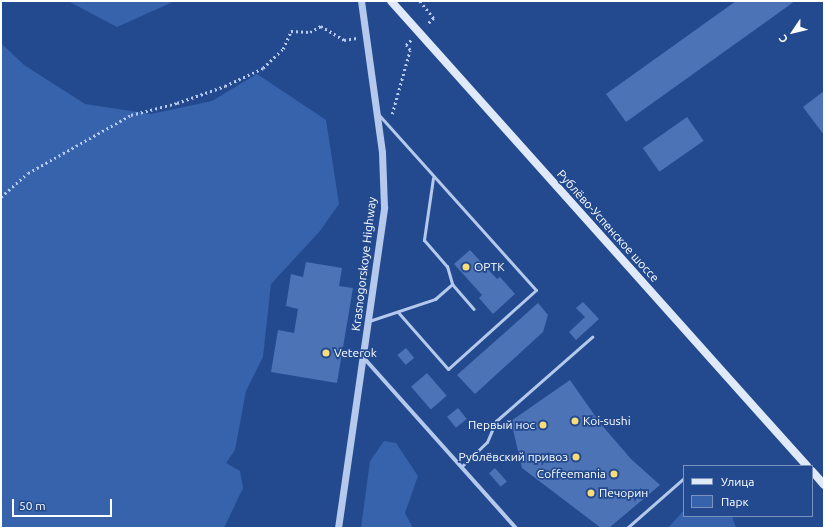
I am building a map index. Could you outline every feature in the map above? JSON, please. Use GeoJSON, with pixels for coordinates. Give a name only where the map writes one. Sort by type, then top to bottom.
{"type":"FeatureCollection","features":[{"type":"Feature","properties":{"kind":"main road","name":"Рублёво-Успенское шоссе"},"geometry":{"type":"LineString","coordinates":[[391,1],[806,465]]}},
{"type":"Feature","properties":{"kind":"main road"},"geometry":{"type":"LineString","coordinates":[[813,472],[824,485]]}},
{"type":"Feature","properties":{"kind":"street","name":"Krasnogorskoye Highway"},"geometry":{"type":"LineString","coordinates":[[338,528],[362,357],[369,321],[384,207],[377,113],[361,1]]}},
{"type":"Feature","properties":{"kind":"street"},"geometry":{"type":"LineString","coordinates":[[362,357],[516,528]]}},
{"type":"Feature","properties":{"kind":"lane"},"geometry":{"type":"LineString","coordinates":[[377,113],[433,178],[536,290],[448,369],[398,312]]}},
{"type":"Feature","properties":{"kind":"lane"},"geometry":{"type":"LineString","coordinates":[[433,178],[424,240],[447,266],[452,284],[474,310]]}},
{"type":"Feature","properties":{"kind":"lane"},"geometry":{"type":"LineString","coordinates":[[369,321],[435,299],[452,284]]}},
{"type":"Feature","properties":{"kind":"lane"},"geometry":{"type":"LineString","coordinates":[[461,467],[487,442],[496,421],[592,337]]}},
{"type":"Feature","properties":{"kind":"lane"},"geometry":{"type":"LineString","coordinates":[[627,528],[683,479]]}},
{"type":"Feature","properties":{"kind":"path"},"geometry":{"type":"LineString","coordinates":[[420,1],[434,18],[427,25]]}},
{"type":"Feature","properties":{"kind":"path"},"geometry":{"type":"LineString","coordinates":[[1,197],[28,173],[131,115],[178,103],[225,86],[263,68],[283,49],[292,32],[310,32],[321,26],[344,40],[367,36]]}},
{"type":"Feature","properties":{"kind":"path"},"geometry":{"type":"LineString","coordinates":[[392,114],[410,50],[406,45],[413,39]]}},
{"type":"Feature","properties":{"kind":"green space"},"geometry":{"type":"Polygon","coordinates":[[[68,1],[175,1],[117,27],[68,1]]]}},
{"type":"Feature","properties":{"kind":"green space"},"geometry":{"type":"Polygon","coordinates":[[[1,43],[24,65],[85,104],[151,114],[212,101],[257,74],[326,120],[339,204],[320,231],[271,284],[263,357],[246,391],[235,450],[226,463],[240,471],[243,488],[224,528],[1,528],[1,43]]]}},
{"type":"Feature","properties":{"kind":"green space"},"geometry":{"type":"Polygon","coordinates":[[[384,441],[396,443],[418,476],[405,513],[413,528],[361,528],[370,461],[384,441]]]}},
{"type":"Feature","properties":{"kind":"green space"},"geometry":{"type":"Polygon","coordinates":[[[683,511],[683,517],[732,517],[736,528],[668,528],[683,511]]]}},
{"type":"Feature","properties":{"kind":"building"},"geometry":{"type":"Polygon","coordinates":[[[736,1],[795,1],[626,122],[606,94],[736,1]]]}},
{"type":"Feature","properties":{"kind":"building"},"geometry":{"type":"Polygon","coordinates":[[[824,91],[824,135],[803,107],[824,91]]]}},
{"type":"Feature","properties":{"kind":"building"},"geometry":{"type":"Polygon","coordinates":[[[687,117],[704,141],[659,172],[643,148],[687,117]]]}},
{"type":"Feature","properties":{"kind":"building"},"geometry":{"type":"Polygon","coordinates":[[[470,250],[497,279],[500,277],[515,294],[493,314],[479,298],[482,295],[454,264],[470,250]]]}},
{"type":"Feature","properties":{"kind":"building"},"geometry":{"type":"Polygon","coordinates":[[[306,262],[342,268],[339,286],[353,288],[337,383],[271,372],[278,330],[294,333],[298,309],[286,306],[291,274],[303,277],[306,262]]]}},
{"type":"Feature","properties":{"kind":"building"},"geometry":{"type":"Polygon","coordinates":[[[583,302],[599,319],[576,340],[569,332],[585,317],[576,308],[583,302]]]}},
{"type":"Feature","properties":{"kind":"building"},"geometry":{"type":"Polygon","coordinates":[[[538,303],[548,315],[543,332],[475,394],[457,375],[538,303]]]}},
{"type":"Feature","properties":{"kind":"building"},"geometry":{"type":"Polygon","coordinates":[[[406,348],[414,358],[406,365],[397,355],[406,348]]]}},
{"type":"Feature","properties":{"kind":"building"},"geometry":{"type":"Polygon","coordinates":[[[427,373],[447,396],[431,409],[411,387],[427,373]]]}},
{"type":"Feature","properties":{"kind":"building"},"geometry":{"type":"Polygon","coordinates":[[[570,380],[600,423],[631,459],[660,485],[609,528],[601,528],[522,468],[511,421],[570,380]]]}},
{"type":"Feature","properties":{"kind":"building"},"geometry":{"type":"Polygon","coordinates":[[[458,408],[467,419],[456,428],[447,417],[458,408]]]}},
{"type":"Feature","properties":{"kind":"building"},"geometry":{"type":"Polygon","coordinates":[[[495,468],[507,482],[501,487],[489,473],[495,468]]]}},
{"type":"Feature","properties":{"kind":"place","name":"ОРТК"},"geometry":{"type":"Point","coordinates":[466,267]}},
{"type":"Feature","properties":{"kind":"place","name":"Veterok"},"geometry":{"type":"Point","coordinates":[326,353]}},
{"type":"Feature","properties":{"kind":"place","name":"Koi-sushi"},"geometry":{"type":"Point","coordinates":[575,421]}},
{"type":"Feature","properties":{"kind":"place","name":"Первый нос"},"geometry":{"type":"Point","coordinates":[543,425]}},
{"type":"Feature","properties":{"kind":"place","name":"Рублёвский привоз"},"geometry":{"type":"Point","coordinates":[576,457]}},
{"type":"Feature","properties":{"kind":"place","name":"Coffeemania"},"geometry":{"type":"Point","coordinates":[614,474]}},
{"type":"Feature","properties":{"kind":"place","name":"Печорин"},"geometry":{"type":"Point","coordinates":[591,493]}}]}
